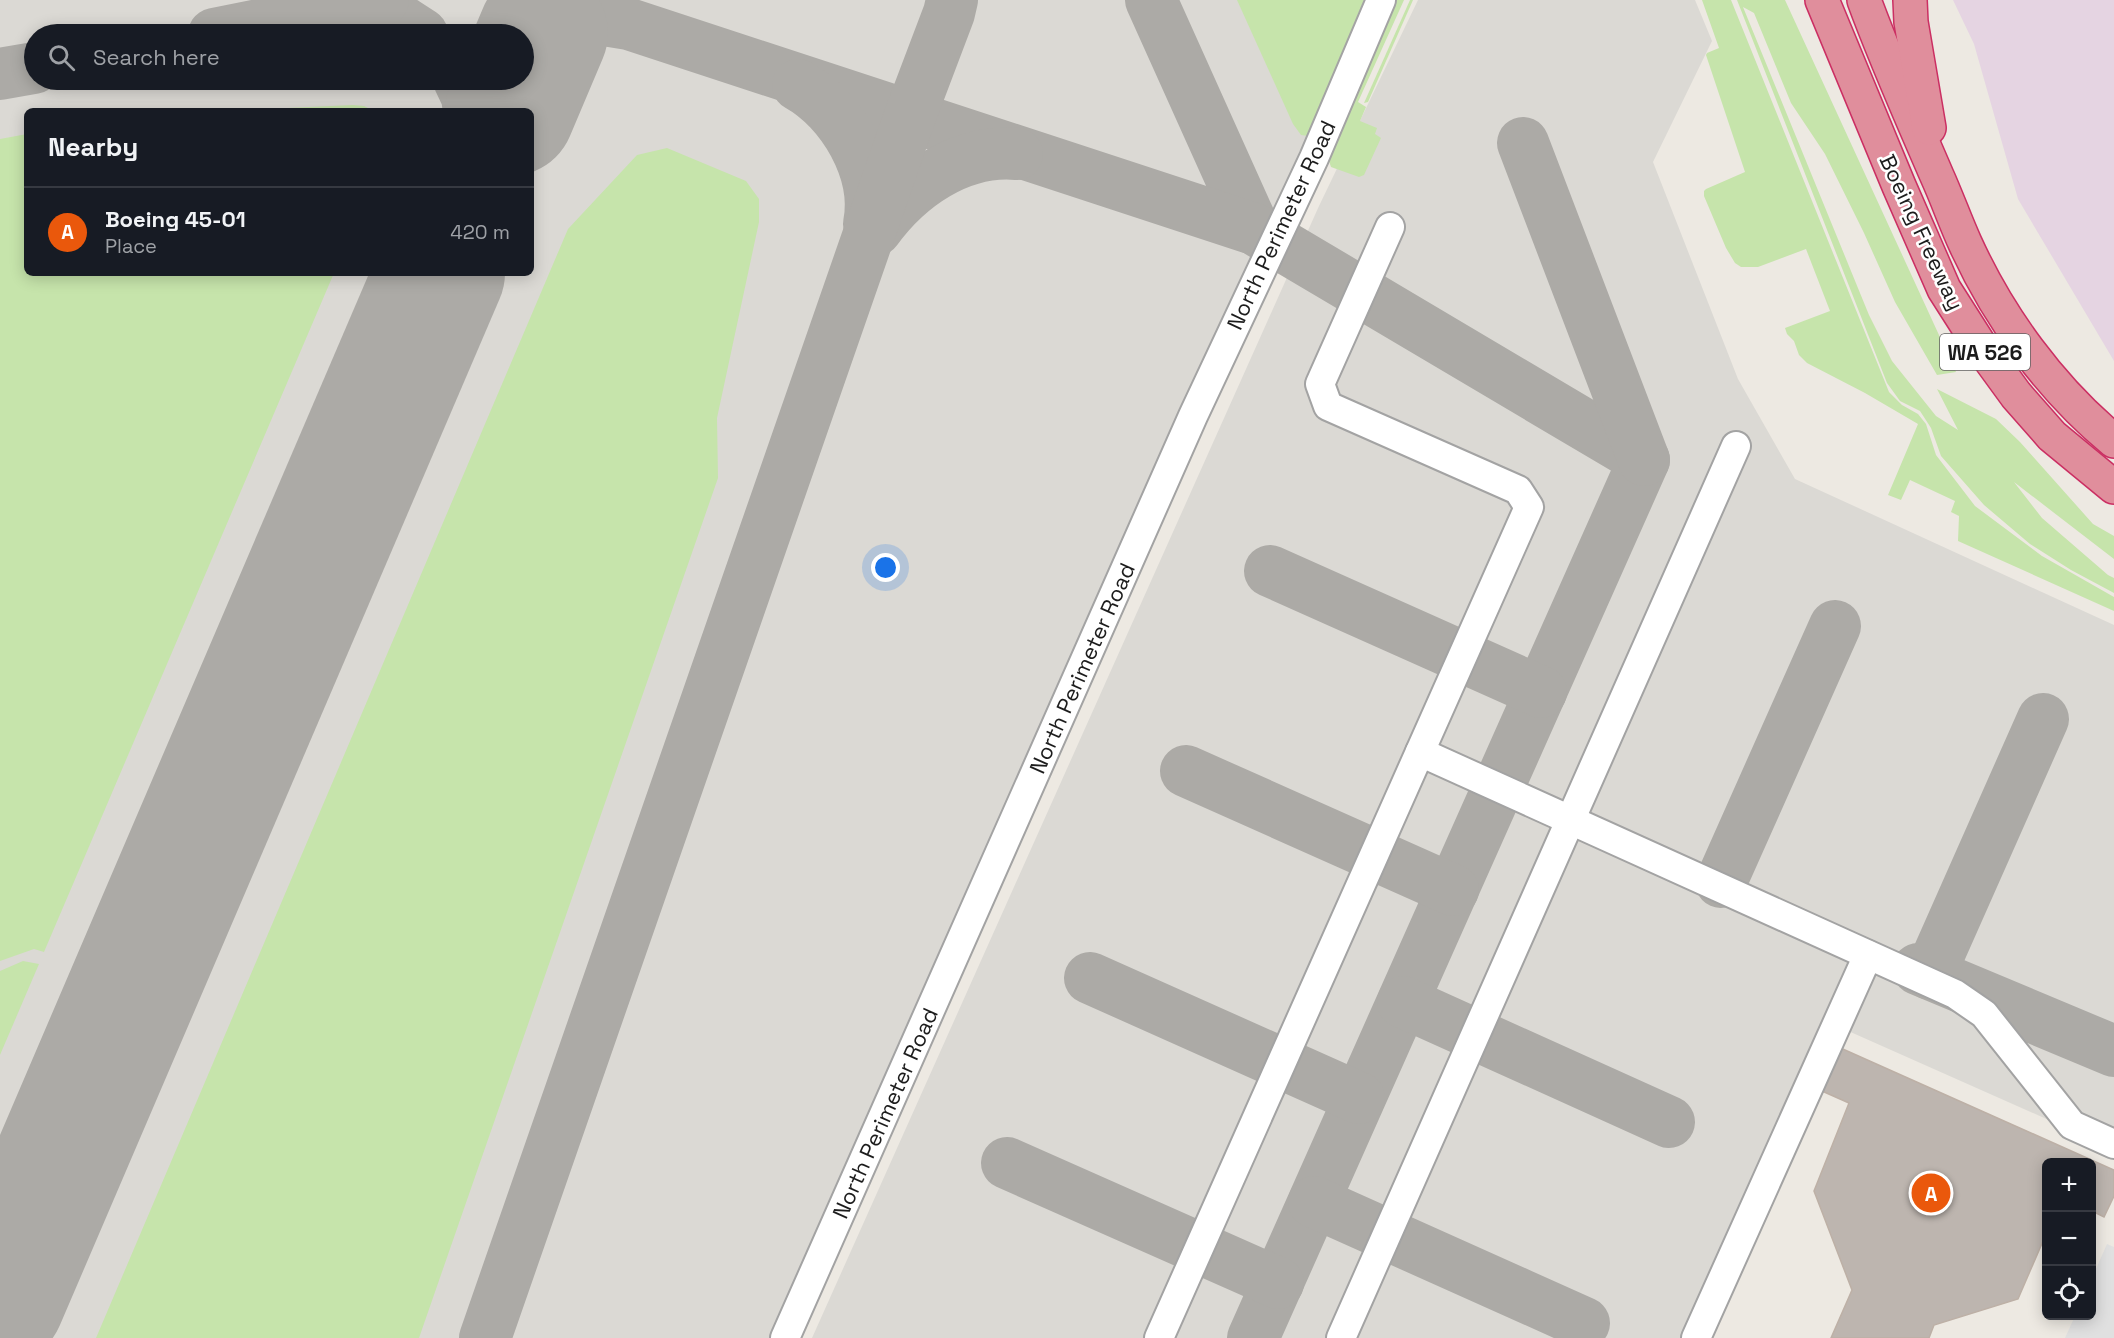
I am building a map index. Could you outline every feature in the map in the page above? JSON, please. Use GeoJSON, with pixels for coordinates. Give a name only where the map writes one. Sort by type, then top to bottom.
{"type":"FeatureCollection","features":[{"type":"Feature","properties":{"kind":"highway","name":"Boeing Freeway"},"geometry":{"type":"LineString","coordinates":[[1822,0],[1944,289],[1981,347],[2016,395],[2052,436],[2114,487]]}},
{"type":"Feature","properties":{"kind":"highway","name":"Boeing Freeway"},"geometry":{"type":"LineString","coordinates":[[1864,0],[1892,75],[1965,244],[2003,314],[2047,374],[2095,425],[2114,441]]}},
{"type":"Feature","properties":{"kind":"highway"},"geometry":{"type":"LineString","coordinates":[[1910,0],[1911,22],[1938,177]]}},
{"type":"Feature","properties":{"kind":"street","name":"North Perimeter Road"},"geometry":{"type":"LineString","coordinates":[[785,1338],[1193,416],[1314,158],[1382,0]]}},
{"type":"Feature","properties":{"kind":"street"},"geometry":{"type":"LineString","coordinates":[[1159,1338],[1528,507],[1518,490],[1328,406],[1320,384],[1390,227]]}},
{"type":"Feature","properties":{"kind":"street"},"geometry":{"type":"LineString","coordinates":[[1341,1338],[1736,446]]}},
{"type":"Feature","properties":{"kind":"street"},"geometry":{"type":"LineString","coordinates":[[1420,752],[1955,994],[1984,1014],[2072,1125],[2114,1144]]}},
{"type":"Feature","properties":{"kind":"street"},"geometry":{"type":"LineString","coordinates":[[1696,1338],[1868,955]]}},
{"type":"Feature","properties":{"kind":"shaded area"},"geometry":{"type":"Polygon","coordinates":[[[0,0],[1371,0],[775,1338],[0,1338],[0,0]]]}},
{"type":"Feature","properties":{"kind":"shaded area"},"geometry":{"type":"Polygon","coordinates":[[[1418,0],[1695,0],[1712,41],[1653,162],[1738,379],[1795,479],[2114,625],[2114,1149],[1837,1026],[1696,1338],[812,1338],[1319,206],[1418,0]]]}},
{"type":"Feature","properties":{"kind":"shaded area"},"geometry":{"type":"Polygon","coordinates":[[[1953,0],[2114,0],[2114,361],[2018,199],[1974,44],[1953,0]]]}},
{"type":"Feature","properties":{"kind":"shaded area"},"geometry":{"type":"Polygon","coordinates":[[[2107,1244],[2114,1247],[2114,1338],[2065,1338],[2073,1320],[2096,1320],[2096,1269],[2107,1244]]]}},
{"type":"Feature","properties":{"kind":"green space"},"geometry":{"type":"Polygon","coordinates":[[[1237,0],[1364,0],[1308,136],[1301,135],[1293,124],[1237,0]]]}},
{"type":"Feature","properties":{"kind":"green space"},"geometry":{"type":"Polygon","coordinates":[[[1397,0],[1404,0],[1358,102],[1366,107],[1360,121],[1377,128],[1375,134],[1381,138],[1364,175],[1359,177],[1331,167],[1328,158],[1397,0]]]}},
{"type":"Feature","properties":{"kind":"green space"},"geometry":{"type":"Polygon","coordinates":[[[1410,0],[1413,0],[1368,102],[1364,103],[1410,0]]]}},
{"type":"Feature","properties":{"kind":"green space"},"geometry":{"type":"Polygon","coordinates":[[[1702,0],[1731,0],[1889,392],[1902,405],[1918,414],[1926,424],[1936,455],[1975,506],[2042,556],[2114,597],[2114,611],[1958,541],[1959,516],[1951,512],[1955,501],[1910,480],[1901,500],[1888,495],[1918,424],[1807,363],[1799,355],[1794,341],[1785,328],[1830,311],[1806,249],[1758,267],[1741,267],[1735,263],[1726,248],[1704,196],[1706,189],[1745,172],[1706,55],[1719,48],[1702,0]]]}},
{"type":"Feature","properties":{"kind":"green space"},"geometry":{"type":"Polygon","coordinates":[[[1737,0],[1785,0],[1956,372],[1937,375],[1895,302],[1825,154],[1791,103],[1754,13],[1743,7],[1869,315],[1892,361],[1936,416],[1958,430],[1937,389],[1996,419],[2020,442],[2093,524],[2114,536],[2114,559],[2014,482],[2042,518],[2114,578],[2114,593],[2030,544],[1984,505],[1941,456],[1931,428],[1920,411],[1900,401],[1887,383],[1737,0]]]}},
{"type":"Feature","properties":{"kind":"green space"},"geometry":{"type":"Polygon","coordinates":[[[353,105],[368,108],[288,108],[353,105]]]}},
{"type":"Feature","properties":{"kind":"green space"},"geometry":{"type":"Polygon","coordinates":[[[24,135],[24,276],[333,276],[44,952],[34,949],[0,961],[0,139],[24,135]]]}},
{"type":"Feature","properties":{"kind":"green space"},"geometry":{"type":"Polygon","coordinates":[[[667,148],[746,181],[759,199],[759,222],[717,418],[718,478],[419,1338],[96,1338],[568,229],[637,155],[667,148]]]}},
{"type":"Feature","properties":{"kind":"green space"},"geometry":{"type":"Polygon","coordinates":[[[23,961],[39,964],[0,1055],[0,971],[23,961]]]}},
{"type":"Feature","properties":{"kind":"building"},"geometry":{"type":"Polygon","coordinates":[[[1836,1046],[2087,1158],[2042,1158],[2042,1243],[2018,1299],[1934,1325],[1929,1338],[1831,1338],[1852,1290],[1814,1191],[1849,1103],[1822,1091],[1836,1046]]]}},
{"type":"Feature","properties":{"kind":"building"},"geometry":{"type":"Polygon","coordinates":[[[2096,1162],[2114,1170],[2114,1196],[2104,1217],[2096,1213],[2096,1162]]]}},
{"type":"Feature","properties":{"kind":"taxiway"},"geometry":{"type":"LineString","coordinates":[[264,24],[383,0]]}},
{"type":"Feature","properties":{"kind":"taxiway"},"geometry":{"type":"LineString","coordinates":[[485,1338],[952,0]]}},
{"type":"Feature","properties":{"kind":"taxiway"},"geometry":{"type":"LineString","coordinates":[[1151,0],[1254,229]]}},
{"type":"Feature","properties":{"kind":"taxiway"},"geometry":{"type":"LineString","coordinates":[[340,9],[373,11],[407,24]]}},
{"type":"Feature","properties":{"kind":"taxiway"},"geometry":{"type":"LineString","coordinates":[[543,33],[569,21],[598,19],[629,24],[1254,229],[1644,460],[1253,1338]]}},
{"type":"Feature","properties":{"kind":"taxiway"},"geometry":{"type":"LineString","coordinates":[[0,74],[24,70]]}},
{"type":"Feature","properties":{"kind":"taxiway"},"geometry":{"type":"LineString","coordinates":[[798,85],[829,110],[843,126],[854,144],[863,164],[868,184],[871,204],[869,224]]}},
{"type":"Feature","properties":{"kind":"taxiway"},"geometry":{"type":"LineString","coordinates":[[464,90],[469,108]]}},
{"type":"Feature","properties":{"kind":"taxiway"},"geometry":{"type":"LineString","coordinates":[[1523,143],[1644,460]]}},
{"type":"Feature","properties":{"kind":"taxiway"},"geometry":{"type":"LineString","coordinates":[[876,230],[904,199],[937,174],[956,164],[975,158],[996,154],[1017,154]]}},
{"type":"Feature","properties":{"kind":"taxiway"},"geometry":{"type":"LineString","coordinates":[[1270,571],[1541,692]]}},
{"type":"Feature","properties":{"kind":"taxiway"},"geometry":{"type":"LineString","coordinates":[[1721,882],[1835,626]]}},
{"type":"Feature","properties":{"kind":"taxiway"},"geometry":{"type":"LineString","coordinates":[[1930,974],[2043,719]]}},
{"type":"Feature","properties":{"kind":"taxiway"},"geometry":{"type":"LineString","coordinates":[[1186,771],[1453,890]]}},
{"type":"Feature","properties":{"kind":"taxiway"},"geometry":{"type":"LineString","coordinates":[[1918,969],[2114,1051]]}},
{"type":"Feature","properties":{"kind":"taxiway"},"geometry":{"type":"LineString","coordinates":[[1090,978],[1359,1098]]}},
{"type":"Feature","properties":{"kind":"taxiway"},"geometry":{"type":"LineString","coordinates":[[1403,1002],[1669,1122]]}},
{"type":"Feature","properties":{"kind":"taxiway"},"geometry":{"type":"LineString","coordinates":[[1007,1163],[1278,1283]]}},
{"type":"Feature","properties":{"kind":"taxiway"},"geometry":{"type":"LineString","coordinates":[[1314,1202],[1584,1323]]}},
{"type":"Feature","properties":{"kind":"runway"},"geometry":{"type":"LineString","coordinates":[[534,54],[543,33]]}},
{"type":"Feature","properties":{"kind":"runway"},"geometry":{"type":"LineString","coordinates":[[511,108],[519,90]]}},
{"type":"Feature","properties":{"kind":"runway"},"geometry":{"type":"LineString","coordinates":[[0,1300],[439,276]]}},
{"type":"Feature","properties":{"kind":"place","name":"Boeing 45-01"},"geometry":{"type":"Point","coordinates":[1931,1193]}}]}
